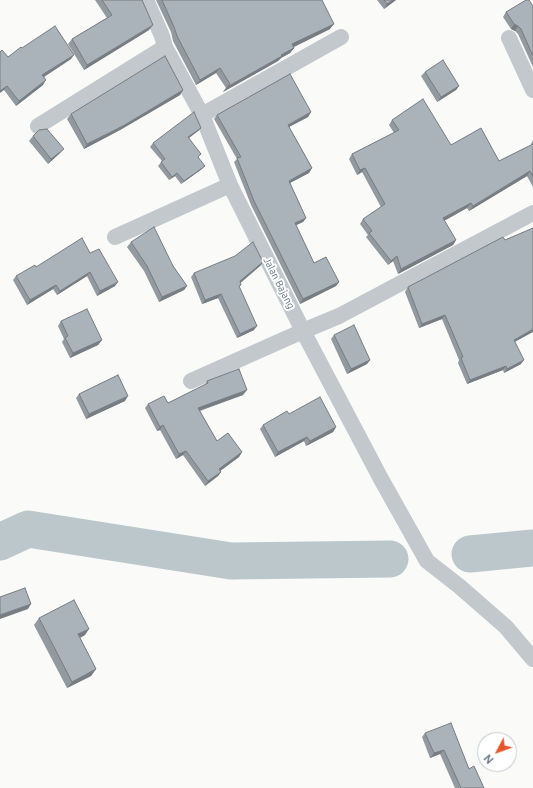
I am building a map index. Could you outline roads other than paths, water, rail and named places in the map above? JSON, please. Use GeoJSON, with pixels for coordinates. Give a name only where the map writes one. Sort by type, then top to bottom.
{"type":"FeatureCollection","features":[{"type":"Feature","properties":{"kind":"street","name":"Jalan Bajang"},"geometry":{"type":"LineString","coordinates":[[146,0],[166,47],[202,116],[230,185],[303,331],[381,479],[427,561],[460,586],[506,627],[533,659]]}},
{"type":"Feature","properties":{"kind":"street"},"geometry":{"type":"LineString","coordinates":[[202,116],[341,37]]}},
{"type":"Feature","properties":{"kind":"street"},"geometry":{"type":"LineString","coordinates":[[509,38],[533,90]]}},
{"type":"Feature","properties":{"kind":"street"},"geometry":{"type":"LineString","coordinates":[[38,126],[166,47]]}},
{"type":"Feature","properties":{"kind":"street"},"geometry":{"type":"LineString","coordinates":[[114,237],[230,185]]}},
{"type":"Feature","properties":{"kind":"street"},"geometry":{"type":"LineString","coordinates":[[191,381],[339,316],[533,214]]}},
{"type":"Feature","properties":{"kind":"waterway"},"geometry":{"type":"LineString","coordinates":[[0,542],[28,529],[231,561],[390,559]]}},
{"type":"Feature","properties":{"kind":"waterway"},"geometry":{"type":"LineString","coordinates":[[470,554],[533,548]]}}]}
